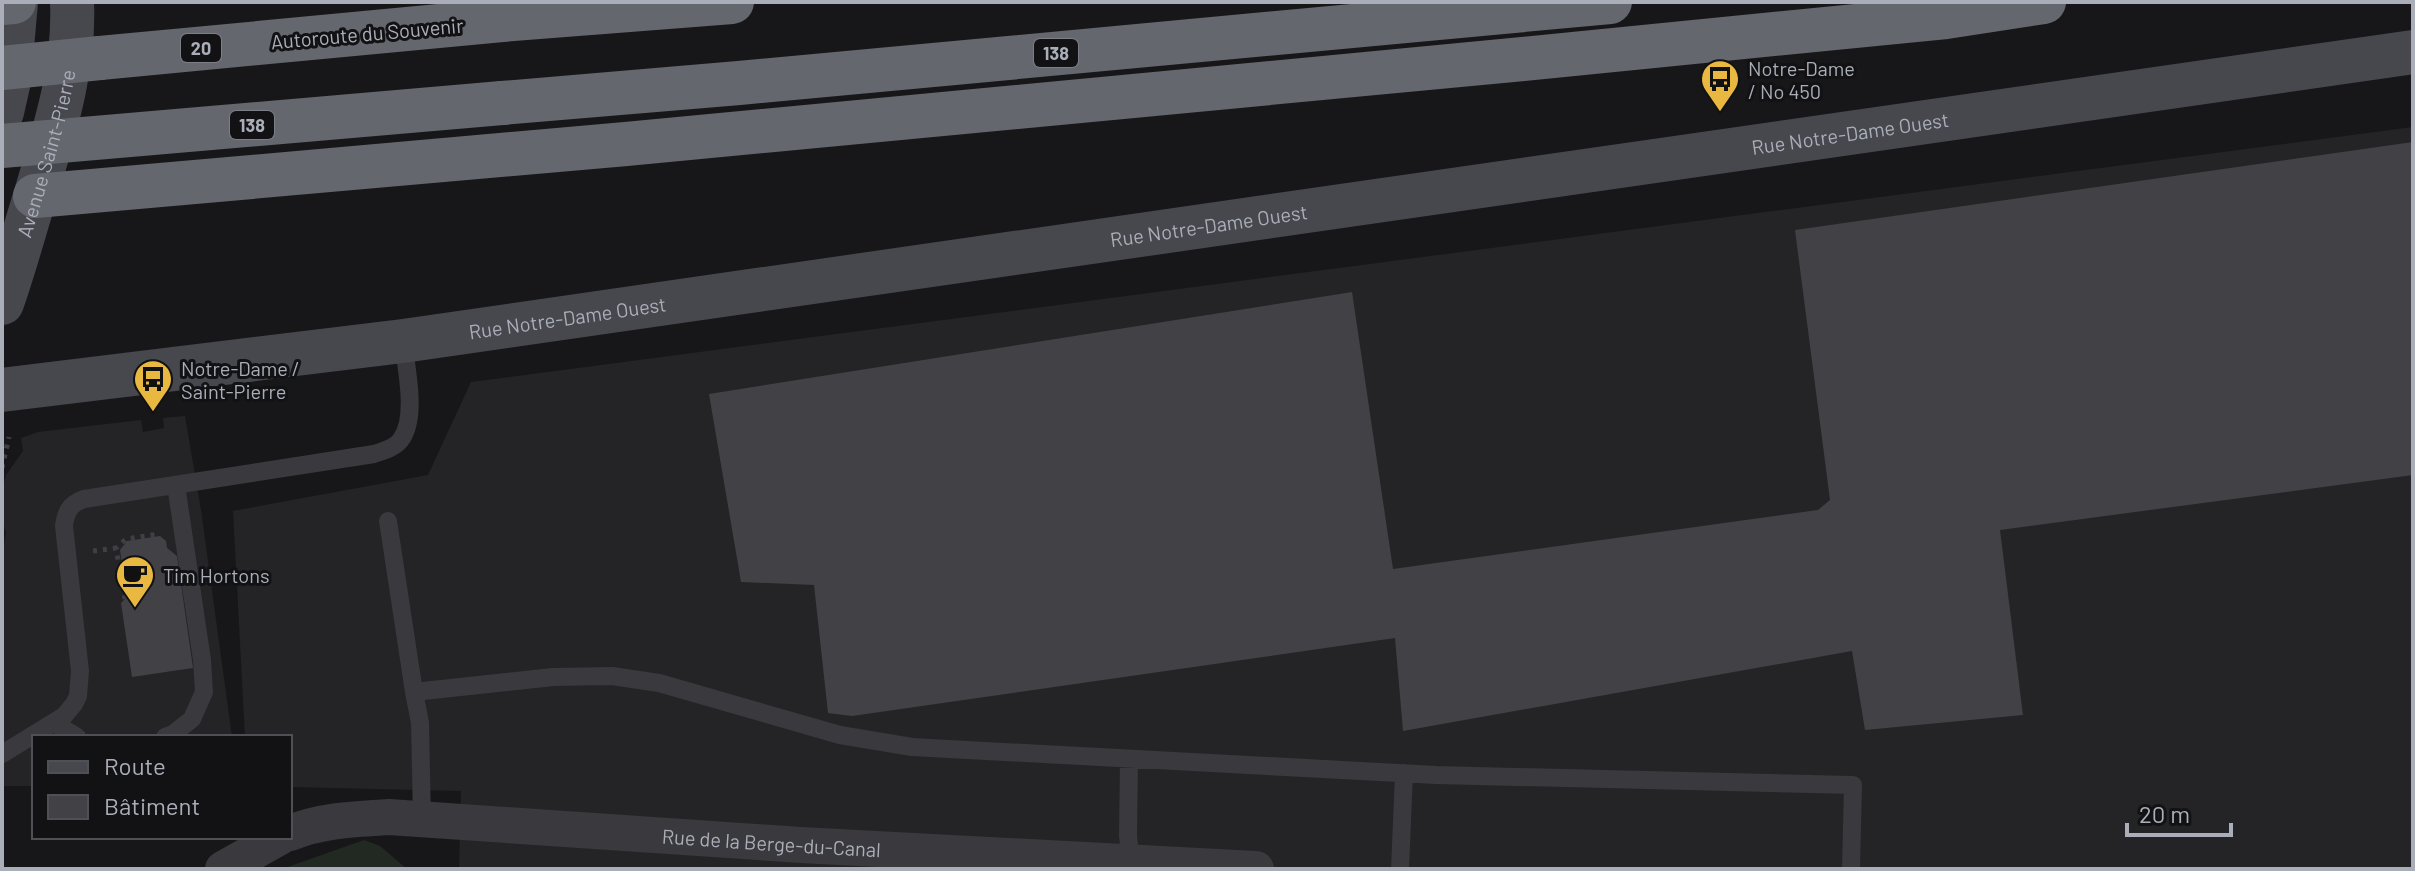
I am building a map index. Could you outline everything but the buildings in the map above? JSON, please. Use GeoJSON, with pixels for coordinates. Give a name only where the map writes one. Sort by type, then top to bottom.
{"type":"FeatureCollection","features":[{"type":"Feature","properties":{"kind":"highway"},"geometry":{"type":"LineString","coordinates":[[2,3],[15,2]]}},
{"type":"Feature","properties":{"kind":"highway","name":"Autoroute du Souvenir"},"geometry":{"type":"LineString","coordinates":[[2,68],[502,20],[732,2]]}},
{"type":"Feature","properties":{"kind":"highway","name":"138"},"geometry":{"type":"LineString","coordinates":[[2,146],[755,82],[1610,2]]}},
{"type":"Feature","properties":{"kind":"highway"},"geometry":{"type":"LineString","coordinates":[[18,197],[641,143],[1508,60],[1946,17],[2044,2]]}},
{"type":"Feature","properties":{"kind":"main road"},"geometry":{"type":"LineString","coordinates":[[2,112],[9,81],[15,2]]}},
{"type":"Feature","properties":{"kind":"main road","name":"Avenue Saint-Pierre"},"geometry":{"type":"LineString","coordinates":[[2,303],[18,197],[64,91],[71,50],[72,2]]}},
{"type":"Feature","properties":{"kind":"main road","name":"Rue Notre-Dame Ouest"},"geometry":{"type":"LineString","coordinates":[[2,390],[403,341],[2413,52]]}},
{"type":"Feature","properties":{"kind":"street","name":"Rue de la Berge-du-Canal"},"geometry":{"type":"LineString","coordinates":[[292,832],[315,824],[347,819],[422,819],[801,845],[1256,869]]}},
{"type":"Feature","properties":{"kind":"street"},"geometry":{"type":"LineString","coordinates":[[223,869],[276,839]]}},
{"type":"Feature","properties":{"kind":"lane"},"geometry":{"type":"LineString","coordinates":[[34,735],[54,723],[74,704],[80,688],[64,526],[70,506],[84,499],[374,454],[392,447],[401,440],[410,412],[403,341]]}},
{"type":"Feature","properties":{"kind":"lane"},"geometry":{"type":"LineString","coordinates":[[170,735],[192,719],[204,692],[176,485]]}},
{"type":"Feature","properties":{"kind":"lane"},"geometry":{"type":"LineString","coordinates":[[388,521],[420,723],[422,819]]}},
{"type":"Feature","properties":{"kind":"lane"},"geometry":{"type":"LineString","coordinates":[[414,692],[553,677],[612,676],[659,683],[840,735],[912,747],[1404,773],[1853,785],[1851,869]]}},
{"type":"Feature","properties":{"kind":"lane"},"geometry":{"type":"LineString","coordinates":[[54,723],[74,735]]}},
{"type":"Feature","properties":{"kind":"lane"},"geometry":{"type":"LineString","coordinates":[[2,754],[32,736]]}},
{"type":"Feature","properties":{"kind":"lane"},"geometry":{"type":"LineString","coordinates":[[1129,759],[1128,836],[1131,862]]}},
{"type":"Feature","properties":{"kind":"lane"},"geometry":{"type":"LineString","coordinates":[[1400,869],[1404,773]]}},
{"type":"Feature","properties":{"kind":"path"},"geometry":{"type":"LineString","coordinates":[[2,468],[5,436]]}},
{"type":"Feature","properties":{"kind":"path"},"geometry":{"type":"LineString","coordinates":[[125,599],[116,548],[126,539],[168,532]]}},
{"type":"Feature","properties":{"kind":"shaded area"},"geometry":{"type":"Polygon","coordinates":[[[2413,127],[2413,869],[459,869],[461,791],[292,787],[292,735],[245,735],[233,511],[428,475],[471,382],[2413,127]]]}},
{"type":"Feature","properties":{"kind":"shaded area"},"geometry":{"type":"Polygon","coordinates":[[[185,416],[232,735],[32,735],[32,786],[2,786],[2,556],[6,533],[2,519],[2,491],[6,475],[23,451],[21,438],[38,432],[141,420],[143,432],[164,428],[163,418],[185,416]]]}},
{"type":"Feature","properties":{"kind":"shaded area"},"geometry":{"type":"Polygon","coordinates":[[[364,840],[380,846],[407,869],[282,869],[364,840]]]}},
{"type":"Feature","properties":{"kind":"place","name":"Notre-Dame / No 450"},"geometry":{"type":"Point","coordinates":[1720,113]}},
{"type":"Feature","properties":{"kind":"place","name":"Notre-Dame / Saint-Pierre"},"geometry":{"type":"Point","coordinates":[153,413]}},
{"type":"Feature","properties":{"kind":"place","name":"Tim Hortons"},"geometry":{"type":"Point","coordinates":[135,609]}}]}
